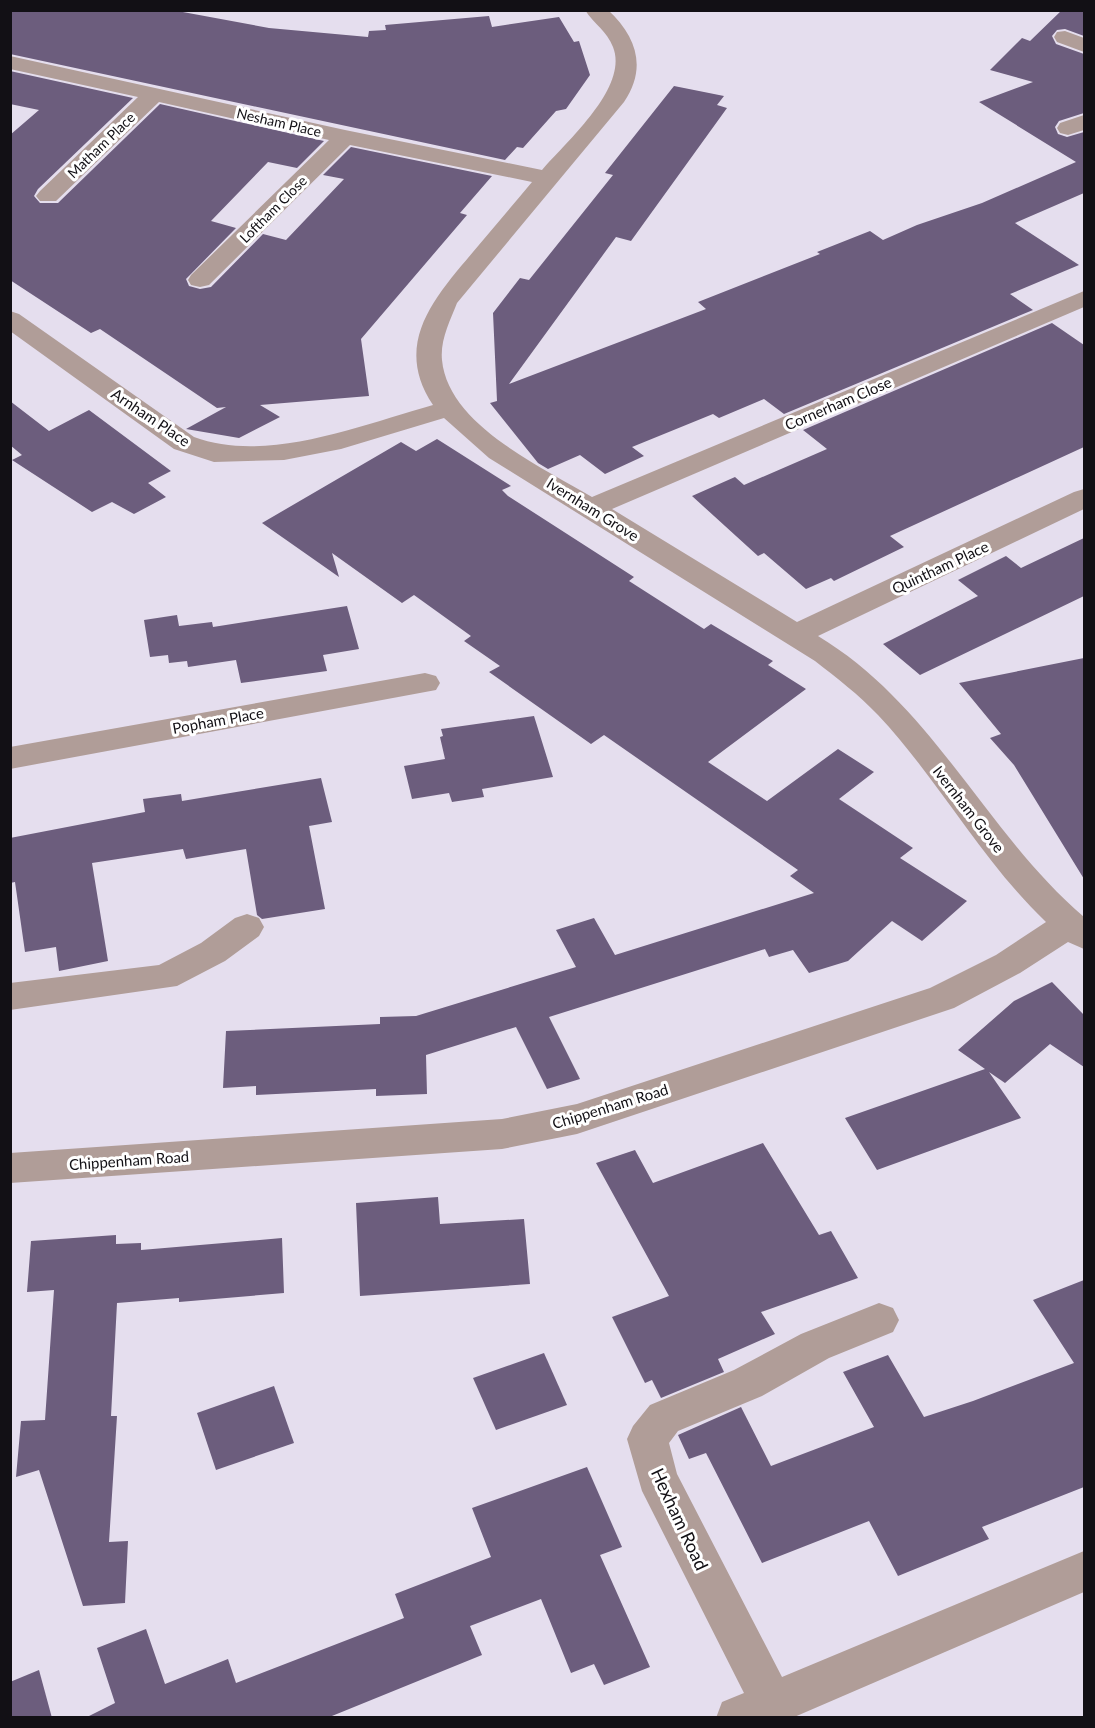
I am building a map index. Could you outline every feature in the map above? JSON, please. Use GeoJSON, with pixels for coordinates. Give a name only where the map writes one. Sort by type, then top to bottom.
{"type":"FeatureCollection","features":[{"type":"Feature","properties":{"kind":"street","name":"Ivernham Grove"},"geometry":{"type":"LineString","coordinates":[[595,10],[619,34],[628,66],[627,81],[616,98],[445,301],[432,335],[429,359],[439,392],[464,426],[499,452],[795,635],[856,678],[894,713],[997,846],[1077,930]]}},
{"type":"Feature","properties":{"kind":"street","name":"Nesham Place"},"geometry":{"type":"LineString","coordinates":[[10,62],[345,137],[548,178]]}},
{"type":"Feature","properties":{"kind":"street","name":"Matham Place"},"geometry":{"type":"LineString","coordinates":[[48,196],[153,94]]}},
{"type":"Feature","properties":{"kind":"street","name":"Loftham Close"},"geometry":{"type":"LineString","coordinates":[[200,280],[345,137]]}},
{"type":"Feature","properties":{"kind":"street","name":"Cornerham Close"},"geometry":{"type":"LineString","coordinates":[[591,508],[1084,298]]}},
{"type":"Feature","properties":{"kind":"street","name":"Arnham Place"},"geometry":{"type":"LineString","coordinates":[[10,319],[184,443],[214,454],[284,452],[331,443],[450,408]]}},
{"type":"Feature","properties":{"kind":"street","name":"Quintham Place"},"geometry":{"type":"LineString","coordinates":[[795,635],[1084,498]]}},
{"type":"Feature","properties":{"kind":"street","name":"Popham Place"},"geometry":{"type":"LineString","coordinates":[[10,758],[424,682]]}},
{"type":"Feature","properties":{"kind":"street"},"geometry":{"type":"LineString","coordinates":[[10,997],[165,977],[204,958],[247,927]]}},
{"type":"Feature","properties":{"kind":"street","name":"Chippenham Road"},"geometry":{"type":"LineString","coordinates":[[10,1168],[502,1134],[576,1119],[942,998],[1077,930]]}},
{"type":"Feature","properties":{"kind":"street","name":"Hexham Road"},"geometry":{"type":"LineString","coordinates":[[879,1320],[815,1346],[748,1383],[664,1418],[646,1439],[657,1478],[755,1710],[1084,1571]]}},
{"type":"Feature","properties":{"kind":"building"},"geometry":{"type":"Polygon","coordinates":[[[10,10],[172,10],[269,28],[368,37],[369,31],[386,30],[385,25],[489,16],[492,27],[559,17],[574,42],[579,41],[590,75],[566,109],[556,111],[523,148],[517,147],[505,160],[10,54],[10,10]]]}},
{"type":"Feature","properties":{"kind":"building"},"geometry":{"type":"Polygon","coordinates":[[[1062,10],[1084,10],[1084,36],[1065,29],[1057,30],[1052,36],[1056,44],[1084,54],[1084,113],[1059,121],[1055,127],[1058,134],[1067,137],[1084,132],[1084,193],[1015,223],[1079,265],[1010,294],[1033,310],[784,414],[764,399],[719,418],[713,414],[632,447],[644,456],[605,474],[580,455],[548,469],[538,463],[490,403],[497,401],[493,313],[520,278],[529,280],[613,175],[605,173],[674,86],[724,96],[717,105],[727,108],[631,241],[616,237],[509,384],[706,309],[698,302],[820,254],[817,252],[870,231],[883,240],[917,225],[982,203],[1076,162],[979,102],[1033,82],[990,70],[1022,38],[1030,41],[1062,10]]]}},
{"type":"Feature","properties":{"kind":"building"},"geometry":{"type":"Polygon","coordinates":[[[10,71],[133,98],[38,189],[34,196],[40,203],[58,203],[160,104],[324,141],[297,168],[268,162],[211,221],[236,228],[186,279],[189,286],[200,289],[211,287],[263,234],[286,240],[344,179],[323,175],[351,147],[492,176],[460,213],[467,215],[361,339],[369,396],[260,405],[280,417],[239,438],[186,429],[226,407],[217,408],[100,329],[91,333],[10,280],[10,135],[39,110],[10,104],[10,71]]]}},
{"type":"Feature","properties":{"kind":"building"},"geometry":{"type":"Polygon","coordinates":[[[1052,323],[1084,345],[1084,447],[890,536],[904,547],[834,581],[831,578],[806,589],[764,553],[758,556],[692,496],[735,477],[744,485],[827,449],[803,430],[1052,323]]]}},
{"type":"Feature","properties":{"kind":"building"},"geometry":{"type":"Polygon","coordinates":[[[10,401],[49,431],[89,410],[171,471],[148,483],[166,497],[134,514],[112,502],[92,512],[12,460],[22,455],[10,445],[10,401]]]}},
{"type":"Feature","properties":{"kind":"building"},"geometry":{"type":"Polygon","coordinates":[[[437,439],[511,486],[502,490],[508,496],[634,577],[629,581],[704,629],[711,624],[773,661],[768,665],[806,689],[708,762],[767,801],[838,749],[874,772],[839,799],[913,848],[900,858],[967,901],[922,941],[892,921],[848,961],[809,973],[793,950],[769,957],[765,949],[549,1017],[580,1079],[547,1089],[516,1027],[426,1055],[427,1094],[376,1096],[376,1089],[256,1095],[256,1086],[223,1088],[226,1031],[380,1024],[380,1017],[416,1016],[576,967],[556,930],[594,918],[615,955],[814,893],[790,876],[798,870],[604,735],[591,744],[489,672],[500,666],[464,641],[471,636],[414,595],[402,603],[332,553],[339,577],[262,523],[401,442],[416,451],[437,439]]]}},
{"type":"Feature","properties":{"kind":"building"},"geometry":{"type":"Polygon","coordinates":[[[1084,538],[1084,596],[920,675],[883,644],[978,596],[958,580],[1006,556],[1021,568],[1084,538]]]}},
{"type":"Feature","properties":{"kind":"building"},"geometry":{"type":"Polygon","coordinates":[[[347,606],[359,649],[323,655],[327,671],[241,683],[236,660],[188,667],[187,661],[169,663],[168,655],[150,657],[144,620],[177,615],[179,626],[212,622],[213,627],[347,606]]]}},
{"type":"Feature","properties":{"kind":"building"},"geometry":{"type":"Polygon","coordinates":[[[1084,658],[1084,879],[1014,765],[990,738],[1001,734],[959,683],[1084,658]]]}},
{"type":"Feature","properties":{"kind":"building"},"geometry":{"type":"Polygon","coordinates":[[[534,716],[553,777],[482,789],[484,797],[452,802],[449,793],[412,799],[404,766],[445,759],[440,737],[443,736],[441,729],[534,716]]]}},
{"type":"Feature","properties":{"kind":"building"},"geometry":{"type":"Polygon","coordinates":[[[321,778],[332,822],[309,826],[325,909],[262,919],[257,915],[246,849],[186,859],[183,849],[92,863],[108,961],[59,971],[56,947],[25,952],[15,882],[10,883],[10,838],[145,812],[143,799],[181,794],[182,801],[321,778]]]}},
{"type":"Feature","properties":{"kind":"building"},"geometry":{"type":"Polygon","coordinates":[[[1052,982],[1084,1015],[1084,1067],[1050,1044],[1005,1083],[989,1072],[1021,1118],[877,1170],[845,1118],[985,1069],[958,1050],[1014,1001],[1052,982]]]}},
{"type":"Feature","properties":{"kind":"building"},"geometry":{"type":"Polygon","coordinates":[[[763,1143],[819,1235],[831,1231],[858,1278],[761,1312],[775,1334],[718,1359],[724,1372],[661,1398],[652,1380],[645,1383],[612,1317],[669,1296],[596,1163],[635,1150],[653,1183],[763,1143]]]}},
{"type":"Feature","properties":{"kind":"building"},"geometry":{"type":"Polygon","coordinates":[[[438,1197],[440,1224],[524,1219],[530,1284],[360,1296],[356,1203],[438,1197]]]}},
{"type":"Feature","properties":{"kind":"building"},"geometry":{"type":"Polygon","coordinates":[[[116,1235],[116,1244],[141,1243],[141,1250],[282,1238],[284,1293],[179,1302],[179,1298],[117,1303],[111,1416],[117,1416],[109,1542],[128,1541],[125,1603],[83,1606],[39,1470],[16,1477],[21,1421],[45,1420],[54,1290],[27,1292],[31,1241],[116,1235]]]}},
{"type":"Feature","properties":{"kind":"building"},"geometry":{"type":"Polygon","coordinates":[[[1084,1280],[1084,1487],[982,1527],[989,1539],[898,1576],[869,1521],[762,1563],[706,1453],[689,1459],[678,1435],[741,1407],[771,1466],[874,1427],[843,1372],[888,1355],[924,1417],[1074,1363],[1033,1300],[1084,1280]]]}},
{"type":"Feature","properties":{"kind":"building"},"geometry":{"type":"Polygon","coordinates":[[[544,1353],[567,1405],[496,1430],[473,1378],[544,1353]]]}},
{"type":"Feature","properties":{"kind":"building"},"geometry":{"type":"Polygon","coordinates":[[[274,1386],[294,1443],[216,1470],[197,1413],[274,1386]]]}},
{"type":"Feature","properties":{"kind":"building"},"geometry":{"type":"Polygon","coordinates":[[[587,1467],[622,1547],[600,1555],[650,1667],[604,1685],[594,1664],[571,1673],[541,1599],[470,1626],[482,1655],[327,1718],[85,1718],[115,1703],[97,1648],[146,1629],[165,1684],[228,1659],[236,1683],[404,1618],[395,1594],[491,1557],[472,1508],[587,1467]]]}},
{"type":"Feature","properties":{"kind":"building"},"geometry":{"type":"Polygon","coordinates":[[[39,1670],[52,1718],[10,1718],[10,1682],[39,1670]]]}}]}
